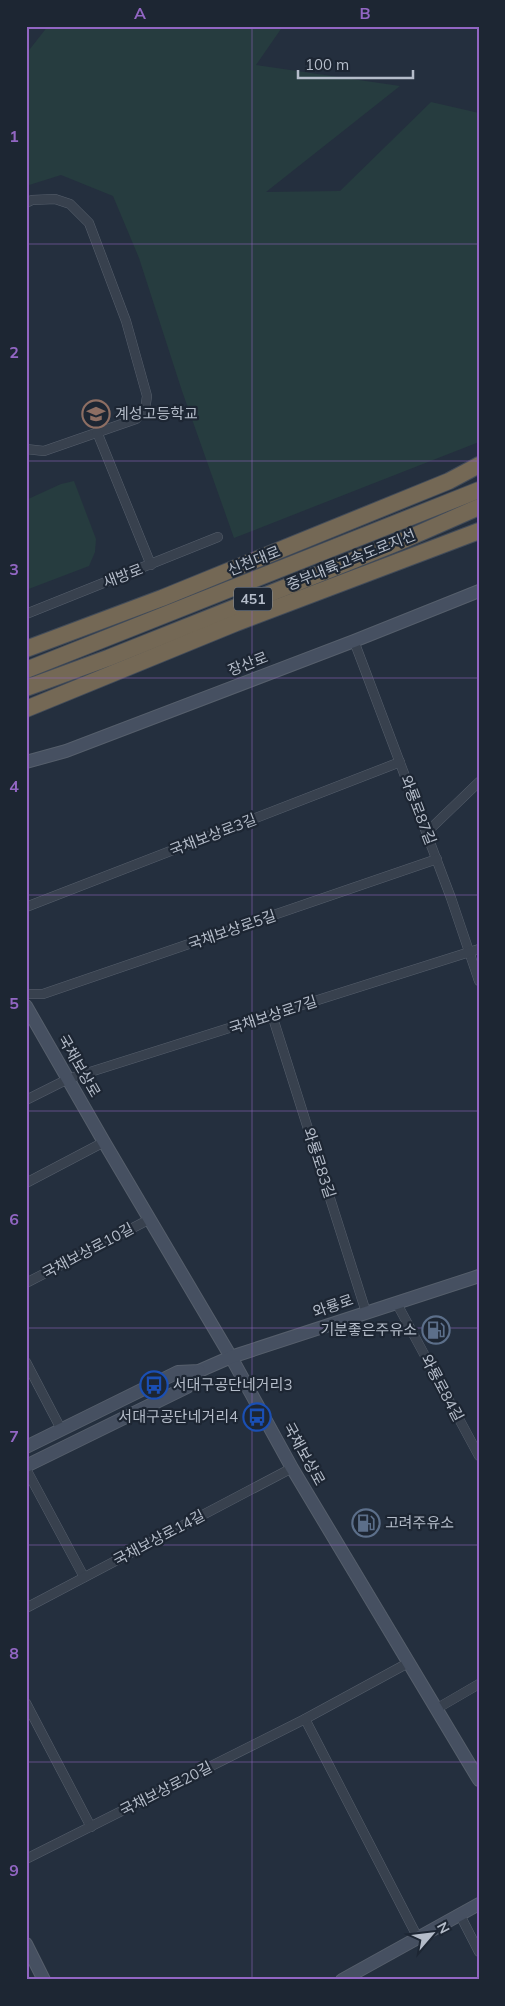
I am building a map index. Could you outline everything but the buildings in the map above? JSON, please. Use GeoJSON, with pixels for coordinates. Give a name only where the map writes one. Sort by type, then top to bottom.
{"type":"FeatureCollection","features":[{"type":"Feature","properties":{"kind":"highway","name":"신천대로"},"geometry":{"type":"LineString","coordinates":[[26,649],[162,598],[449,480],[479,465]]}},
{"type":"Feature","properties":{"kind":"highway"},"geometry":{"type":"LineString","coordinates":[[449,480],[479,471]]}},
{"type":"Feature","properties":{"kind":"highway","name":"중부내륙고속도로지선"},"geometry":{"type":"LineString","coordinates":[[26,670],[479,490]]}},
{"type":"Feature","properties":{"kind":"highway","name":"중부내륙고속도로지선"},"geometry":{"type":"LineString","coordinates":[[26,688],[108,658],[404,540],[479,507]]}},
{"type":"Feature","properties":{"kind":"highway"},"geometry":{"type":"LineString","coordinates":[[26,709],[236,623],[479,531]]}},
{"type":"Feature","properties":{"kind":"main road","name":"장산로"},"geometry":{"type":"LineString","coordinates":[[26,762],[66,751],[354,641],[479,590]]}},
{"type":"Feature","properties":{"kind":"main road","name":"국채보상로"},"geometry":{"type":"LineString","coordinates":[[26,1006],[104,1142],[232,1357],[292,1468],[479,1780]]}},
{"type":"Feature","properties":{"kind":"main road","name":"와룡로"},"geometry":{"type":"LineString","coordinates":[[26,1447],[178,1372],[199,1371],[232,1357],[479,1276]]}},
{"type":"Feature","properties":{"kind":"main road","name":"와룡로"},"geometry":{"type":"LineString","coordinates":[[26,1467],[187,1387],[199,1371]]}},
{"type":"Feature","properties":{"kind":"main road"},"geometry":{"type":"LineString","coordinates":[[342,1980],[355,1977],[418,1938],[479,1904]]}},
{"type":"Feature","properties":{"kind":"main road"},"geometry":{"type":"LineString","coordinates":[[26,1944],[44,1980]]}},
{"type":"Feature","properties":{"kind":"street"},"geometry":{"type":"LineString","coordinates":[[26,203],[32,200],[55,199],[62,201],[70,204],[89,223],[126,321],[147,396],[145,410],[136,419],[44,451],[26,449]]}},
{"type":"Feature","properties":{"kind":"street"},"geometry":{"type":"LineString","coordinates":[[97,432],[151,565]]}},
{"type":"Feature","properties":{"kind":"street","name":"새방로"},"geometry":{"type":"LineString","coordinates":[[26,614],[218,537]]}},
{"type":"Feature","properties":{"kind":"street","name":"와룡로87길"},"geometry":{"type":"LineString","coordinates":[[354,641],[474,951],[479,981]]}},
{"type":"Feature","properties":{"kind":"street","name":"국채보상로3길"},"geometry":{"type":"LineString","coordinates":[[26,907],[400,762]]}},
{"type":"Feature","properties":{"kind":"street"},"geometry":{"type":"LineString","coordinates":[[427,832],[479,782]]}},
{"type":"Feature","properties":{"kind":"street","name":"국채보상로5길"},"geometry":{"type":"LineString","coordinates":[[26,994],[43,994],[437,859]]}},
{"type":"Feature","properties":{"kind":"street","name":"국채보상로7길"},"geometry":{"type":"LineString","coordinates":[[26,1100],[68,1079],[474,951]]}},
{"type":"Feature","properties":{"kind":"street","name":"와룡로83길"},"geometry":{"type":"LineString","coordinates":[[272,1015],[366,1312]]}},
{"type":"Feature","properties":{"kind":"street"},"geometry":{"type":"LineString","coordinates":[[26,1183],[104,1142]]}},
{"type":"Feature","properties":{"kind":"street","name":"국채보상로10길"},"geometry":{"type":"LineString","coordinates":[[26,1283],[150,1218]]}},
{"type":"Feature","properties":{"kind":"street","name":"와룡로84길"},"geometry":{"type":"LineString","coordinates":[[396,1302],[477,1449]]}},
{"type":"Feature","properties":{"kind":"street"},"geometry":{"type":"LineString","coordinates":[[26,1362],[61,1430]]}},
{"type":"Feature","properties":{"kind":"street"},"geometry":{"type":"LineString","coordinates":[[26,1467],[84,1576]]}},
{"type":"Feature","properties":{"kind":"street","name":"국채보상로14길"},"geometry":{"type":"LineString","coordinates":[[26,1608],[292,1468]]}},
{"type":"Feature","properties":{"kind":"street","name":"국채보상로20길"},"geometry":{"type":"LineString","coordinates":[[26,1859],[306,1719],[408,1663]]}},
{"type":"Feature","properties":{"kind":"street"},"geometry":{"type":"LineString","coordinates":[[436,1709],[479,1684]]}},
{"type":"Feature","properties":{"kind":"street"},"geometry":{"type":"LineString","coordinates":[[26,1703],[91,1827]]}},
{"type":"Feature","properties":{"kind":"street"},"geometry":{"type":"LineString","coordinates":[[306,1719],[418,1938]]}},
{"type":"Feature","properties":{"kind":"street"},"geometry":{"type":"LineString","coordinates":[[460,1915],[479,1952]]}},
{"type":"Feature","properties":{"kind":"green space"},"geometry":{"type":"Polygon","coordinates":[[[48,26],[283,26],[256,65],[400,86],[266,192],[340,191],[431,102],[479,113],[479,442],[234,538],[182,391],[139,258],[113,196],[61,175],[26,186],[26,54],[48,26]]]}},
{"type":"Feature","properties":{"kind":"green space"},"geometry":{"type":"Polygon","coordinates":[[[74,481],[96,539],[95,552],[89,566],[26,590],[26,500],[61,484],[74,481]]]}},
{"type":"Feature","properties":{"kind":"place","name":"계성고등학교"},"geometry":{"type":"Point","coordinates":[96,414]}},
{"type":"Feature","properties":{"kind":"place","name":"기분좋은주유소"},"geometry":{"type":"Point","coordinates":[436,1330]}},
{"type":"Feature","properties":{"kind":"place","name":"서대구공단네거리3"},"geometry":{"type":"Point","coordinates":[154,1385]}},
{"type":"Feature","properties":{"kind":"place","name":"서대구공단네거리4"},"geometry":{"type":"Point","coordinates":[257,1417]}},
{"type":"Feature","properties":{"kind":"place","name":"고려주유소"},"geometry":{"type":"Point","coordinates":[366,1523]}}]}
